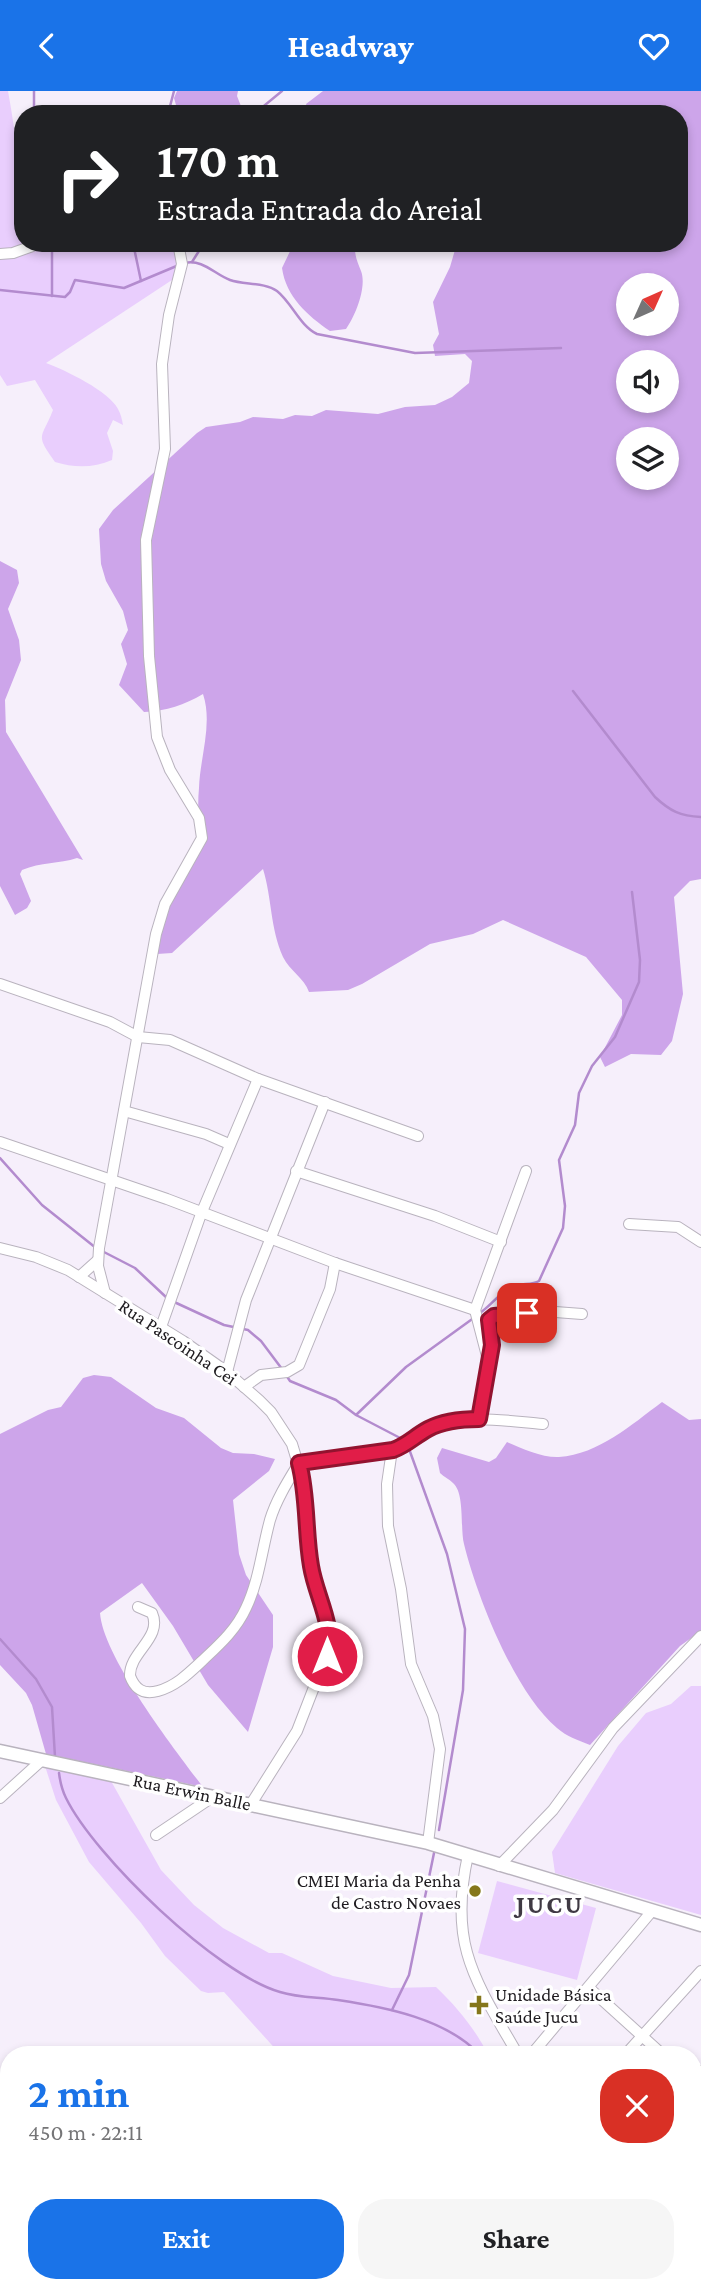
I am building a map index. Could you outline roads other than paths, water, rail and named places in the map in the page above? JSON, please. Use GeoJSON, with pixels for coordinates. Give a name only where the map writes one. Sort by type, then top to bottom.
{"type":"FeatureCollection","features":[{"type":"Feature","properties":{"kind":"street"},"geometry":{"type":"LineString","coordinates":[[105,1293],[97,1260],[151,955],[165,904],[202,838],[199,818],[170,770],[157,737],[149,656],[146,540],[165,449],[162,364],[169,315],[182,264],[180,252]]}},
{"type":"Feature","properties":{"kind":"street"},"geometry":{"type":"LineString","coordinates":[[0,983],[110,1021],[138,1037],[170,1040],[258,1079],[418,1136]]}},
{"type":"Feature","properties":{"kind":"street"},"geometry":{"type":"LineString","coordinates":[[161,1327],[201,1214],[258,1079]]}},
{"type":"Feature","properties":{"kind":"street"},"geometry":{"type":"LineString","coordinates":[[227,1372],[240,1319],[269,1238],[325,1102]]}},
{"type":"Feature","properties":{"kind":"street"},"geometry":{"type":"LineString","coordinates":[[124,1111],[206,1134],[229,1144]]}},
{"type":"Feature","properties":{"kind":"street"},"geometry":{"type":"LineString","coordinates":[[0,1142],[167,1199],[335,1263],[475,1310]]}},
{"type":"Feature","properties":{"kind":"street"},"geometry":{"type":"LineString","coordinates":[[296,1171],[435,1216],[500,1242]]}},
{"type":"Feature","properties":{"kind":"street"},"geometry":{"type":"LineString","coordinates":[[489,1365],[475,1310],[526,1171]]}},
{"type":"Feature","properties":{"kind":"street"},"geometry":{"type":"LineString","coordinates":[[629,1224],[678,1227],[701,1242]]}},
{"type":"Feature","properties":{"kind":"street","name":"Rua Pascoinha Cei"},"geometry":{"type":"LineString","coordinates":[[0,1248],[36,1257],[79,1277],[161,1327],[227,1372],[244,1387],[271,1412],[292,1444],[304,1484],[311,1567],[327,1620],[330,1646],[297,1731],[251,1804]]}},
{"type":"Feature","properties":{"kind":"street"},"geometry":{"type":"LineString","coordinates":[[79,1277],[97,1260]]}},
{"type":"Feature","properties":{"kind":"street"},"geometry":{"type":"LineString","coordinates":[[244,1387],[261,1374],[287,1372],[299,1365],[330,1289],[335,1263]]}},
{"type":"Feature","properties":{"kind":"street"},"geometry":{"type":"LineString","coordinates":[[479,1419],[492,1345],[487,1323],[490,1318],[542,1311],[582,1314]]}},
{"type":"Feature","properties":{"kind":"street"},"geometry":{"type":"LineString","coordinates":[[138,1607],[152,1613],[155,1625],[149,1640],[132,1660],[130,1676],[139,1690],[145,1693],[154,1692],[176,1684],[187,1675],[225,1640],[239,1622],[251,1596],[275,1507],[299,1463],[393,1450],[434,1426],[466,1419],[543,1424]]}},
{"type":"Feature","properties":{"kind":"street"},"geometry":{"type":"LineString","coordinates":[[393,1450],[387,1484],[388,1526],[401,1589],[411,1664],[433,1716],[440,1749],[428,1843]]}},
{"type":"Feature","properties":{"kind":"street"},"geometry":{"type":"LineString","coordinates":[[499,1866],[548,1816],[613,1728],[701,1636]]}},
{"type":"Feature","properties":{"kind":"street","name":"Rua Erwin Balle"},"geometry":{"type":"LineString","coordinates":[[0,1751],[428,1843],[701,1925]]}},
{"type":"Feature","properties":{"kind":"street"},"geometry":{"type":"LineString","coordinates":[[0,1798],[42,1760]]}},
{"type":"Feature","properties":{"kind":"street"},"geometry":{"type":"LineString","coordinates":[[156,1835],[214,1796]]}},
{"type":"Feature","properties":{"kind":"street"},"geometry":{"type":"LineString","coordinates":[[468,1855],[461,1884],[459,1915],[466,1957],[482,1993],[513,2046]]}},
{"type":"Feature","properties":{"kind":"street"},"geometry":{"type":"LineString","coordinates":[[539,2046],[652,1912]]}},
{"type":"Feature","properties":{"kind":"street"},"geometry":{"type":"LineString","coordinates":[[633,2046],[701,1971]]}},
{"type":"Feature","properties":{"kind":"street"},"geometry":{"type":"LineString","coordinates":[[589,1988],[653,2046]]}},
{"type":"Feature","properties":{"kind":"waterway"},"geometry":{"type":"LineString","coordinates":[[34,91],[34,105]]}},
{"type":"Feature","properties":{"kind":"waterway"},"geometry":{"type":"LineString","coordinates":[[170,105],[174,91]]}},
{"type":"Feature","properties":{"kind":"waterway"},"geometry":{"type":"LineString","coordinates":[[265,105],[282,91]]}},
{"type":"Feature","properties":{"kind":"waterway"},"geometry":{"type":"LineString","coordinates":[[52,252],[52,296]]}},
{"type":"Feature","properties":{"kind":"waterway"},"geometry":{"type":"LineString","coordinates":[[135,252],[141,281]]}},
{"type":"Feature","properties":{"kind":"waterway"},"geometry":{"type":"LineString","coordinates":[[192,262],[198,252]]}},
{"type":"Feature","properties":{"kind":"waterway"},"geometry":{"type":"LineString","coordinates":[[185,263],[203,265],[230,280],[272,288],[282,296],[306,326],[317,334],[415,353],[561,348]]}},
{"type":"Feature","properties":{"kind":"waterway"},"geometry":{"type":"LineString","coordinates":[[0,290],[65,297],[75,280],[124,288],[179,265]]}},
{"type":"Feature","properties":{"kind":"waterway"},"geometry":{"type":"LineString","coordinates":[[573,691],[655,797],[676,812],[701,817]]}},
{"type":"Feature","properties":{"kind":"waterway"},"geometry":{"type":"LineString","coordinates":[[480,1313],[511,1287],[539,1281],[563,1228],[565,1206],[559,1160],[575,1125],[579,1093],[592,1066],[615,1037],[639,982],[640,960],[632,892]]}},
{"type":"Feature","properties":{"kind":"waterway"},"geometry":{"type":"LineString","coordinates":[[0,1158],[42,1205],[96,1248]]}},
{"type":"Feature","properties":{"kind":"waterway"},"geometry":{"type":"LineString","coordinates":[[102,1251],[135,1268],[167,1298]]}},
{"type":"Feature","properties":{"kind":"waterway"},"geometry":{"type":"LineString","coordinates":[[172,1301],[224,1325],[248,1330],[261,1341],[282,1369]]}},
{"type":"Feature","properties":{"kind":"waterway"},"geometry":{"type":"LineString","coordinates":[[356,1415],[406,1367],[475,1317]]}},
{"type":"Feature","properties":{"kind":"waterway"},"geometry":{"type":"LineString","coordinates":[[286,1375],[290,1381],[336,1400],[356,1415],[404,1440]]}},
{"type":"Feature","properties":{"kind":"waterway"},"geometry":{"type":"LineString","coordinates":[[408,1446],[447,1554],[465,1629],[463,1690],[439,1830]]}},
{"type":"Feature","properties":{"kind":"waterway"},"geometry":{"type":"LineString","coordinates":[[0,1639],[36,1679],[52,1707],[55,1757]]}},
{"type":"Feature","properties":{"kind":"waterway"},"geometry":{"type":"LineString","coordinates":[[59,1773],[66,1798],[103,1851],[160,1910],[224,1962],[254,1981],[280,1992],[395,2011],[433,2024],[470,2046]]}},
{"type":"Feature","properties":{"kind":"waterway"},"geometry":{"type":"LineString","coordinates":[[392,2010],[409,1975],[434,1853]]}},
{"type":"Feature","properties":{"kind":"place","name":"CMEI Maria da Penha de Castro Novaes"},"geometry":{"type":"Point","coordinates":[475,1891]}},
{"type":"Feature","properties":{"kind":"place","name":"Unidade Básica Saúde Jucu"},"geometry":{"type":"Point","coordinates":[479,2005]}},
{"type":"Feature","properties":{"kind":"district","name":"JUCU"},"geometry":{"type":"Point","coordinates":[550,1904]}}]}
